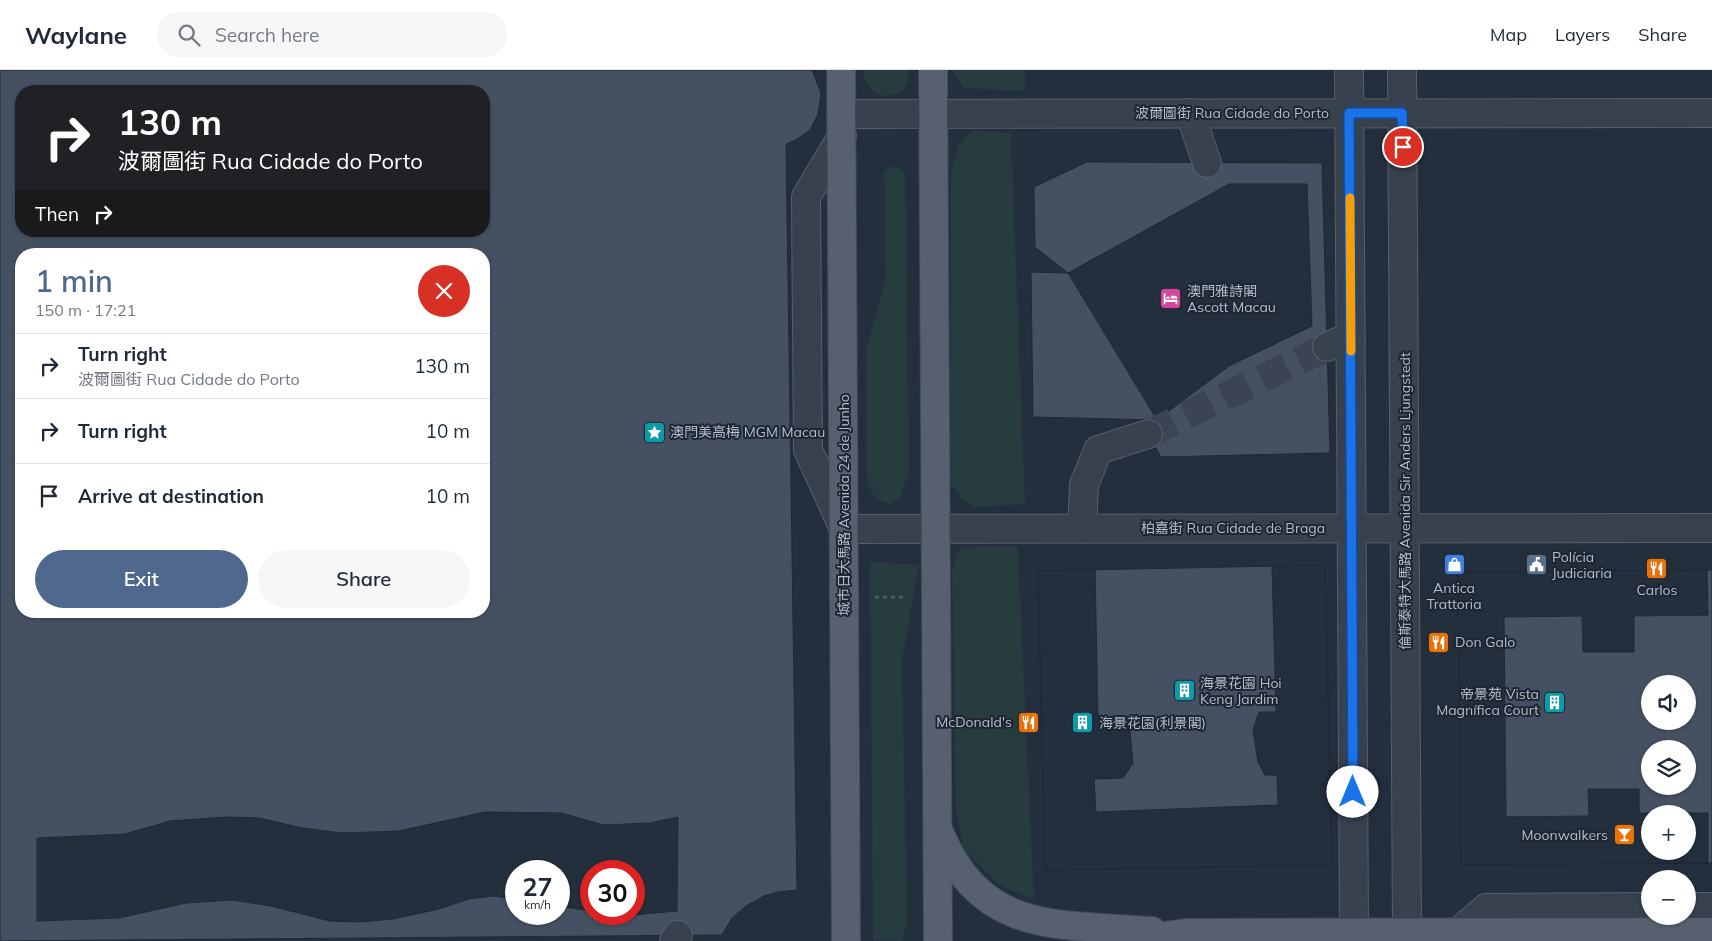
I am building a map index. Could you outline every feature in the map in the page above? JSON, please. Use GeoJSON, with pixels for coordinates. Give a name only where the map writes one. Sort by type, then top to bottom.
{"type":"FeatureCollection","features":[{"type":"Feature","properties":{"kind":"main road","name":"城市日大馬路 Avenida 24 de Junho"},"geometry":{"type":"LineString","coordinates":[[841,70],[846,941]]}},
{"type":"Feature","properties":{"kind":"main road"},"geometry":{"type":"LineString","coordinates":[[933,70],[938,941]]}},
{"type":"Feature","properties":{"kind":"main road"},"geometry":{"type":"LineString","coordinates":[[937,826],[950,858],[971,885],[993,903],[1019,917],[1044,923],[1186,933],[1712,932]]}},
{"type":"Feature","properties":{"kind":"main road"},"geometry":{"type":"LineString","coordinates":[[1128,941],[1186,933]]}},
{"type":"Feature","properties":{"kind":"street"},"geometry":{"type":"LineString","coordinates":[[1349,70],[1349,113],[1339,341],[1352,528],[1354,933]]}},
{"type":"Feature","properties":{"kind":"street","name":"倫斯泰特大馬路 Avenida Sir Anders Ljungstedt"},"geometry":{"type":"LineString","coordinates":[[1402,70],[1407,933]]}},
{"type":"Feature","properties":{"kind":"street","name":"波爾圖街 Rua Cidade do Porto"},"geometry":{"type":"LineString","coordinates":[[841,125],[933,113],[1712,112]]}},
{"type":"Feature","properties":{"kind":"street"},"geometry":{"type":"LineString","coordinates":[[1190,113],[1207,163]]}},
{"type":"Feature","properties":{"kind":"street"},"geometry":{"type":"LineString","coordinates":[[841,125],[806,197],[806,207],[808,450],[844,529]]}},
{"type":"Feature","properties":{"kind":"street"},"geometry":{"type":"LineString","coordinates":[[1082,528],[1084,485],[1098,450],[1148,434]]}},
{"type":"Feature","properties":{"kind":"street","name":"柏嘉街 Rua Cidade de Braga"},"geometry":{"type":"LineString","coordinates":[[844,529],[1712,528]]}},
{"type":"Feature","properties":{"kind":"street"},"geometry":{"type":"LineString","coordinates":[[1457,933],[1486,908],[1641,907]]}},
{"type":"Feature","properties":{"kind":"street"},"geometry":{"type":"LineString","coordinates":[[1696,907],[1712,907]]}},
{"type":"Feature","properties":{"kind":"path"},"geometry":{"type":"LineString","coordinates":[[844,597],[936,598]]}},
{"type":"Feature","properties":{"kind":"green space"},"geometry":{"type":"Polygon","coordinates":[[[862,70],[908,70],[908,82],[901,93],[886,96],[880,95],[871,89],[862,70]]]}},
{"type":"Feature","properties":{"kind":"green space"},"geometry":{"type":"Polygon","coordinates":[[[953,70],[1025,70],[1025,91],[963,88],[953,70]]]}},
{"type":"Feature","properties":{"kind":"green space"},"geometry":{"type":"Polygon","coordinates":[[[972,131],[1011,133],[1025,504],[974,507],[962,498],[950,483],[951,173],[958,145],[972,131]]]}},
{"type":"Feature","properties":{"kind":"green space"},"geometry":{"type":"Polygon","coordinates":[[[890,167],[896,167],[905,172],[909,471],[900,498],[889,504],[873,494],[867,476],[867,346],[885,282],[884,171],[890,167]]]}},
{"type":"Feature","properties":{"kind":"green space"},"geometry":{"type":"Polygon","coordinates":[[[1018,547],[1034,899],[999,885],[964,849],[956,809],[952,568],[959,549],[1018,547]]]}},
{"type":"Feature","properties":{"kind":"green space"},"geometry":{"type":"Polygon","coordinates":[[[870,562],[919,565],[902,660],[907,923],[902,941],[873,940],[870,562]]]}},
{"type":"Feature","properties":{"kind":"building","name":"澳門美高梅 MGM Macau"},"geometry":{"type":"Polygon","coordinates":[[[0,70],[812,70],[821,93],[818,114],[810,130],[796,140],[786,144],[797,890],[764,896],[746,906],[732,918],[722,935],[0,941],[0,70]]]}},
{"type":"Feature","properties":{"kind":"building"},"geometry":{"type":"Polygon","coordinates":[[[1087,162],[1322,163],[1330,453],[1161,457],[1148,434],[1157,420],[1068,273],[1035,247],[1034,187],[1087,162]]]}},
{"type":"Feature","properties":{"kind":"building","name":"澳門雅詩閣 Ascott Macau"},"geometry":{"type":"Polygon","coordinates":[[[1229,184],[1307,184],[1312,326],[1229,366],[1157,420],[1033,417],[1031,272],[1068,273],[1229,184]]]}},
{"type":"Feature","properties":{"kind":"building","name":"海景花園(利景閣)"},"geometry":{"type":"Polygon","coordinates":[[[1325,565],[1332,865],[1045,870],[1038,571],[1095,569],[1098,717],[1119,716],[1130,731],[1133,763],[1123,778],[1094,779],[1096,812],[1278,805],[1277,775],[1265,775],[1258,762],[1253,730],[1259,712],[1276,712],[1272,566],[1325,565]]]}},
{"type":"Feature","properties":{"kind":"building","name":"海景花園 Hoi Keng Jardim"},"geometry":{"type":"Polygon","coordinates":[[[1325,565],[1332,865],[1045,870],[1038,571],[1325,565]]]}},
{"type":"Feature","properties":{"kind":"building"},"geometry":{"type":"Polygon","coordinates":[[[1707,570],[1708,615],[1634,616],[1634,652],[1583,652],[1582,616],[1504,617],[1506,817],[1589,816],[1588,789],[1639,789],[1641,860],[1696,860],[1696,813],[1708,813],[1708,863],[1461,865],[1458,572],[1707,570]]]}},
{"type":"Feature","properties":{"kind":"building","name":"帝景苑 Vista Magnífica Court"},"geometry":{"type":"Polygon","coordinates":[[[1712,570],[1712,863],[1461,865],[1458,572],[1712,570]]]}},
{"type":"Feature","properties":{"kind":"building"},"geometry":{"type":"Polygon","coordinates":[[[485,812],[561,813],[604,825],[650,823],[678,817],[677,911],[645,914],[645,860],[580,860],[580,909],[570,908],[570,860],[505,860],[505,898],[494,896],[469,899],[439,909],[393,919],[361,922],[330,921],[271,906],[232,900],[186,903],[119,918],[37,921],[37,838],[125,834],[170,821],[225,817],[259,818],[302,828],[343,833],[399,831],[485,812]]]}},
{"type":"Feature","properties":{"kind":"tunnel"},"geometry":{"type":"LineString","coordinates":[[1148,434],[1327,347]]}},
{"type":"Feature","properties":{"kind":"slow traffic"},"geometry":{"type":"LineString","coordinates":[[1350,198],[1351,351]]}},
{"type":"Feature","properties":{"kind":"place","name":"澳門雅詩閣 Ascott Macau"},"geometry":{"type":"Point","coordinates":[1171,299]}},
{"type":"Feature","properties":{"kind":"place","name":"澳門美高梅 MGM Macau"},"geometry":{"type":"Point","coordinates":[654,432]}},
{"type":"Feature","properties":{"kind":"place","name":"Antica Trattoria"},"geometry":{"type":"Point","coordinates":[1454,565]}},
{"type":"Feature","properties":{"kind":"place","name":"Polícia Judiciaria"},"geometry":{"type":"Point","coordinates":[1536,565]}},
{"type":"Feature","properties":{"kind":"place","name":"Carlos"},"geometry":{"type":"Point","coordinates":[1657,568]}},
{"type":"Feature","properties":{"kind":"place","name":"Don Galo"},"geometry":{"type":"Point","coordinates":[1439,642]}},
{"type":"Feature","properties":{"kind":"place","name":"海景花園 Hoi Keng Jardim"},"geometry":{"type":"Point","coordinates":[1184,691]}},
{"type":"Feature","properties":{"kind":"place","name":"帝景苑 Vista Magnífica Court"},"geometry":{"type":"Point","coordinates":[1555,702]}},
{"type":"Feature","properties":{"kind":"place","name":"McDonald's"},"geometry":{"type":"Point","coordinates":[1028,722]}},
{"type":"Feature","properties":{"kind":"place","name":"海景花園(利景閣)"},"geometry":{"type":"Point","coordinates":[1083,723]}},
{"type":"Feature","properties":{"kind":"place","name":"Moonwalkers"},"geometry":{"type":"Point","coordinates":[1624,835]}},
{"type":"Feature","properties":{"kind":"route"},"geometry":{"type":"LineString","coordinates":[[1353,792],[1349,113],[1402,113],[1403,147]]}}]}
